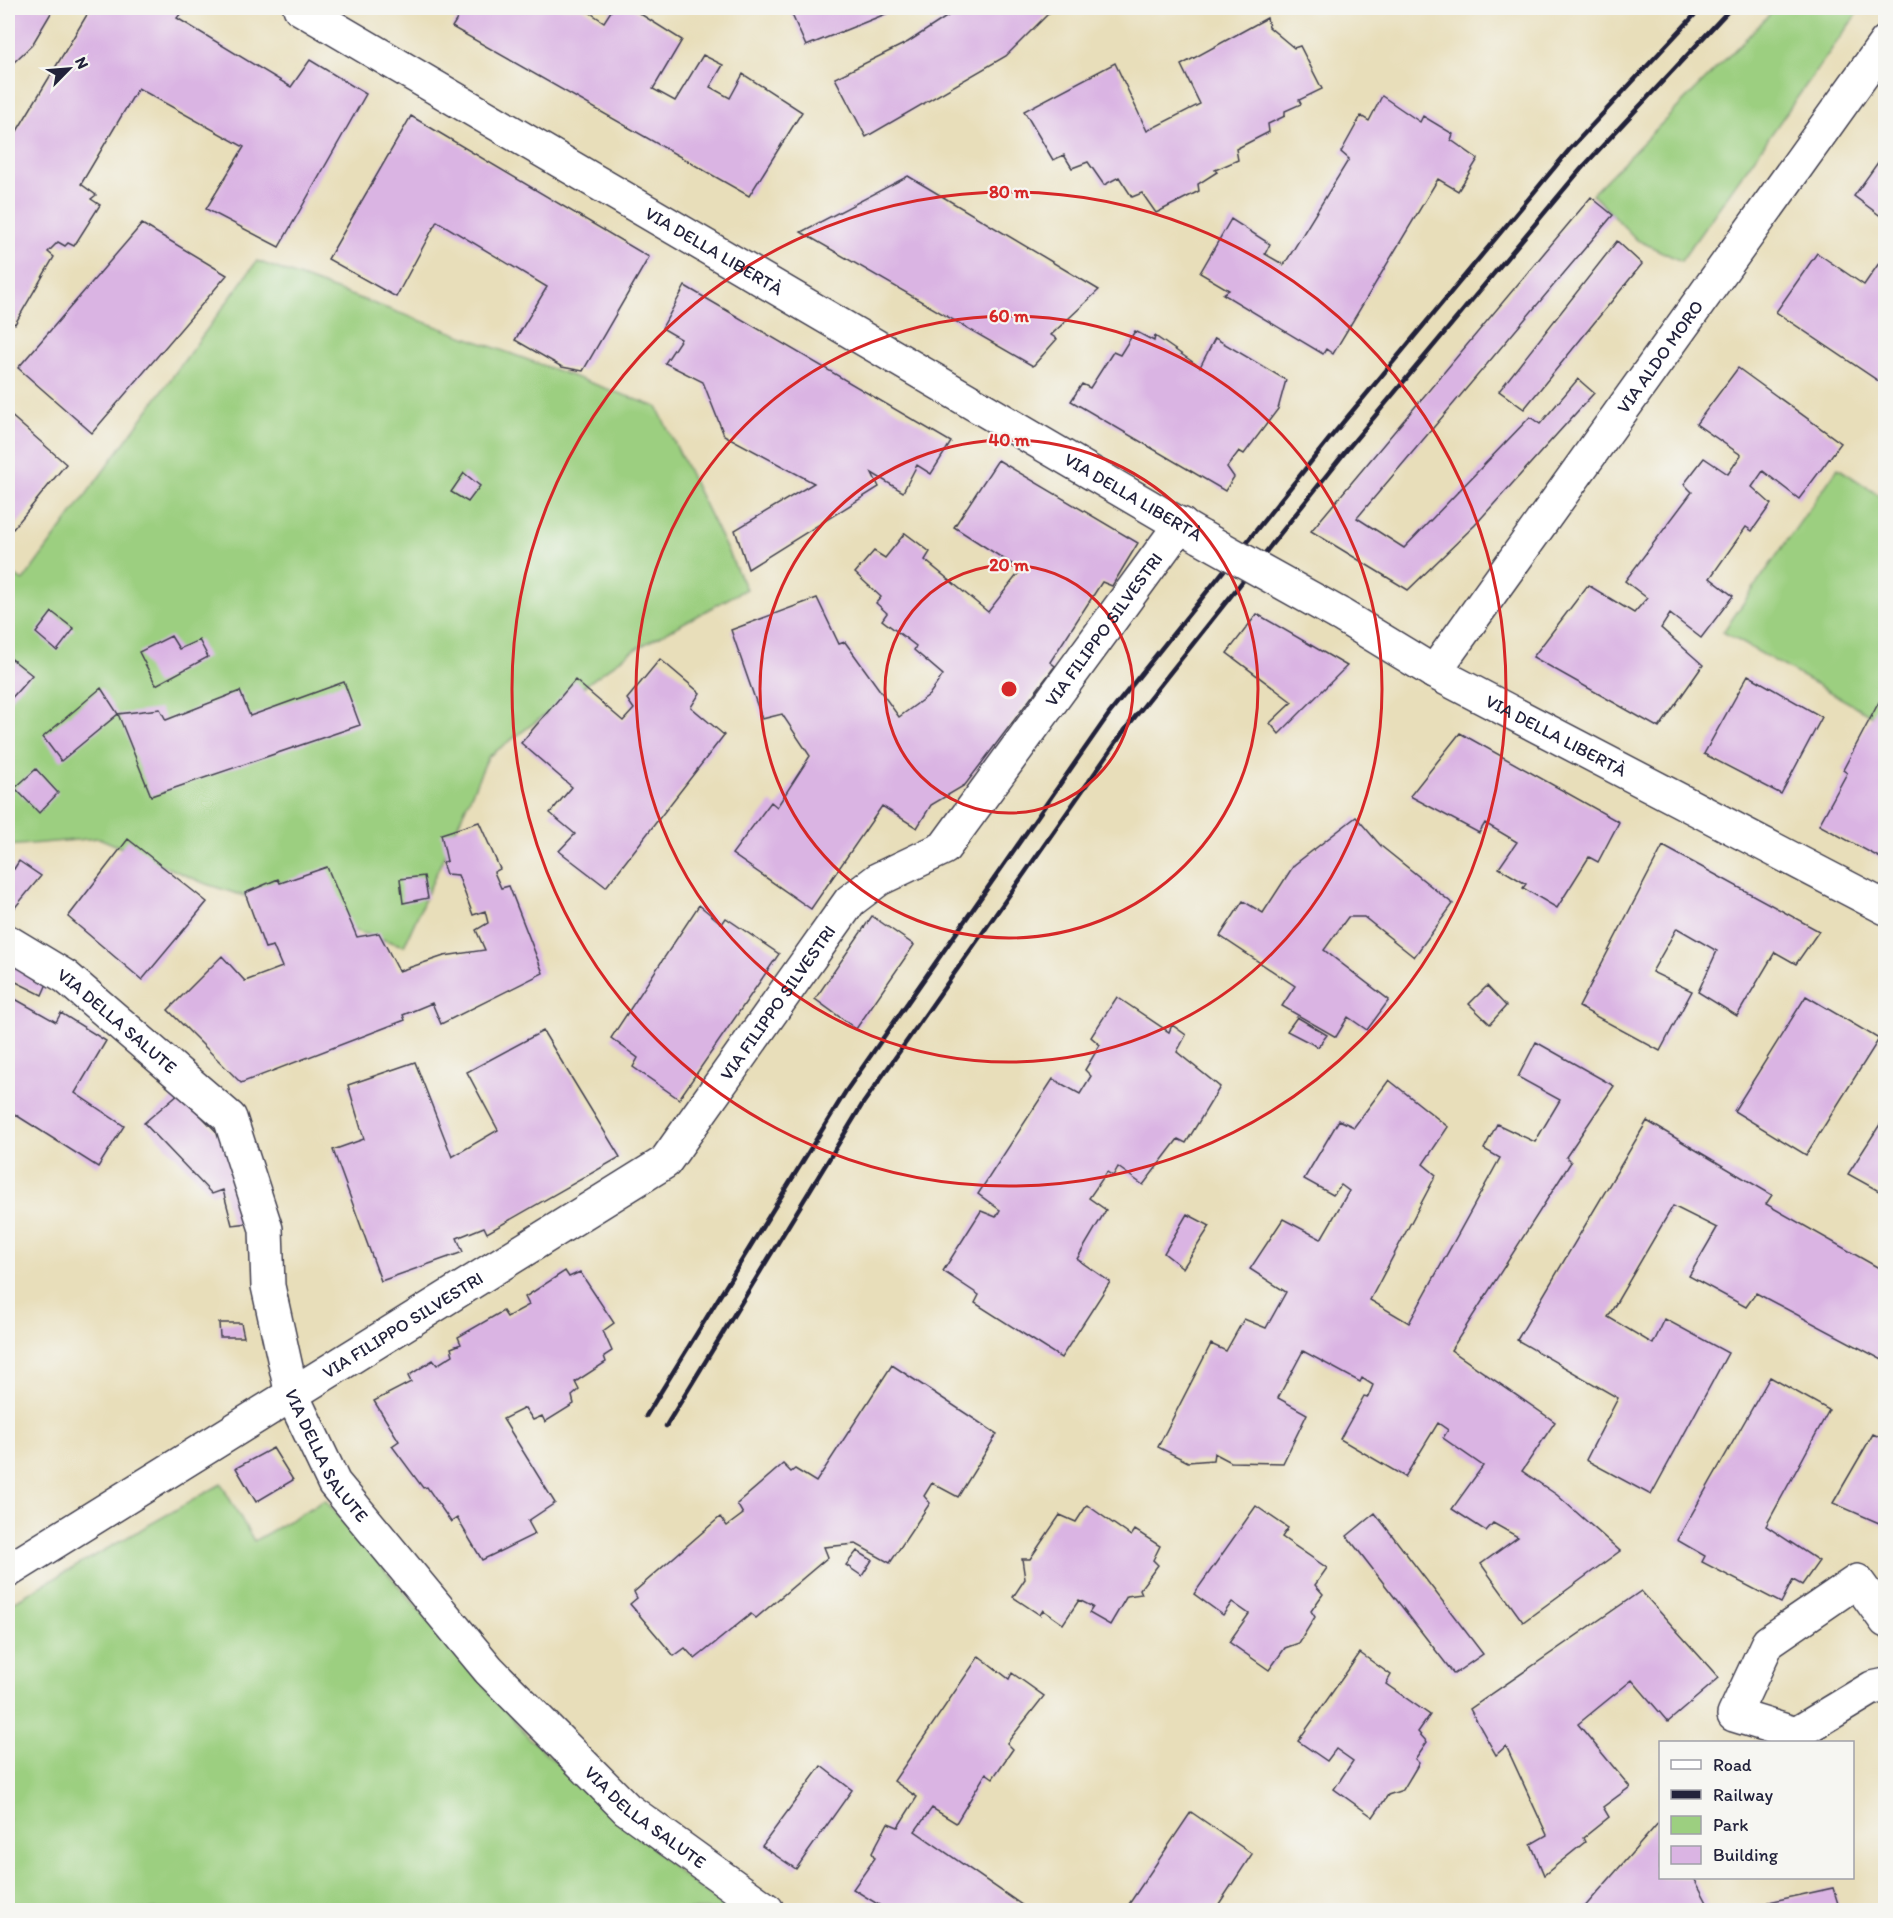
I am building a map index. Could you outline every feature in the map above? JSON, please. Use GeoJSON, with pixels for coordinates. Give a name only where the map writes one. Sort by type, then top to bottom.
{"type":"FeatureCollection","features":[{"type":"Feature","properties":{"kind":"street","name":"VIA DELLA LIBERTÀ"},"geometry":{"type":"LineString","coordinates":[[300,8],[1191,530],[1339,614],[1434,672],[1886,908]]}},
{"type":"Feature","properties":{"kind":"street","name":"VIA ALDO MORO"},"geometry":{"type":"LineString","coordinates":[[1434,672],[1886,42]]}},
{"type":"Feature","properties":{"kind":"street","name":"VIA FILIPPO SILVESTRI"},"geometry":{"type":"LineString","coordinates":[[8,1571],[665,1162],[850,901],[879,879],[944,848],[1191,530]]}},
{"type":"Feature","properties":{"kind":"street","name":"VIA DELLA SALUTE"},"geometry":{"type":"LineString","coordinates":[[8,942],[66,977],[230,1118],[266,1228],[268,1286],[292,1395],[334,1483],[489,1670],[627,1809],[767,1911]]}},
{"type":"Feature","properties":{"kind":"street"},"geometry":{"type":"LineString","coordinates":[[1886,1621],[1857,1581],[1768,1642],[1734,1715],[1796,1734],[1872,1688],[1886,1685]]}},
{"type":"Feature","properties":{"kind":"green space"},"geometry":{"type":"Polygon","coordinates":[[[1776,8],[1861,8],[1681,261],[1637,240],[1592,194],[1776,8]]]}},
{"type":"Feature","properties":{"kind":"green space"},"geometry":{"type":"Polygon","coordinates":[[[257,261],[657,407],[746,589],[632,651],[488,757],[404,946],[206,884],[99,838],[8,846],[8,571],[23,581],[257,261]]]}},
{"type":"Feature","properties":{"kind":"green space"},"geometry":{"type":"Polygon","coordinates":[[[1838,468],[1885,499],[1883,722],[1723,632],[1838,468]]]}},
{"type":"Feature","properties":{"kind":"green space"},"geometry":{"type":"Polygon","coordinates":[[[221,1484],[254,1541],[325,1500],[529,1738],[688,1880],[731,1910],[8,1910],[8,1605],[221,1484]]]}},
{"type":"Feature","properties":{"kind":"building"},"geometry":{"type":"Polygon","coordinates":[[[8,8],[54,8],[32,45],[13,63],[8,59],[8,8]]]}},
{"type":"Feature","properties":{"kind":"building"},"geometry":{"type":"Polygon","coordinates":[[[91,8],[185,8],[177,18],[291,87],[310,60],[366,94],[279,247],[206,209],[244,147],[138,88],[81,184],[96,195],[91,199],[100,205],[74,246],[68,243],[65,246],[58,242],[48,252],[54,257],[15,324],[8,319],[8,146],[91,8]]]}},
{"type":"Feature","properties":{"kind":"building"},"geometry":{"type":"Polygon","coordinates":[[[464,8],[583,8],[604,22],[613,8],[631,8],[682,40],[653,89],[675,101],[703,55],[723,65],[710,87],[730,98],[743,74],[802,112],[749,196],[452,27],[464,8]]]}},
{"type":"Feature","properties":{"kind":"building"},"geometry":{"type":"Polygon","coordinates":[[[789,8],[886,8],[888,13],[806,46],[789,8]]]}},
{"type":"Feature","properties":{"kind":"building"},"geometry":{"type":"Polygon","coordinates":[[[960,8],[1054,8],[1006,56],[866,137],[835,78],[908,42],[960,8]]]}},
{"type":"Feature","properties":{"kind":"building"},"geometry":{"type":"Polygon","coordinates":[[[1267,18],[1269,27],[1294,48],[1300,46],[1322,89],[1299,100],[1301,104],[1285,111],[1285,116],[1268,124],[1269,132],[1236,149],[1238,160],[1215,170],[1217,172],[1198,184],[1199,191],[1156,213],[1142,193],[1132,197],[1119,177],[1104,185],[1088,162],[1072,168],[1064,155],[1053,160],[1024,111],[1115,63],[1147,131],[1200,104],[1181,65],[1267,18]]]}},
{"type":"Feature","properties":{"kind":"building"},"geometry":{"type":"Polygon","coordinates":[[[1382,96],[1420,122],[1423,116],[1453,134],[1451,140],[1478,159],[1458,191],[1438,179],[1333,354],[1326,349],[1323,354],[1223,294],[1229,290],[1200,273],[1231,219],[1270,244],[1265,254],[1284,265],[1349,159],[1341,152],[1361,116],[1369,121],[1382,96]]]}},
{"type":"Feature","properties":{"kind":"building"},"geometry":{"type":"Polygon","coordinates":[[[411,116],[649,257],[583,371],[562,367],[515,340],[547,287],[437,221],[396,297],[328,259],[411,116]]]}},
{"type":"Feature","properties":{"kind":"building"},"geometry":{"type":"Polygon","coordinates":[[[1886,151],[1886,220],[1854,196],[1886,151]]]}},
{"type":"Feature","properties":{"kind":"building"},"geometry":{"type":"Polygon","coordinates":[[[908,176],[1099,290],[1051,335],[1057,339],[1033,366],[801,232],[908,176]]]}},
{"type":"Feature","properties":{"kind":"building"},"geometry":{"type":"Polygon","coordinates":[[[1591,197],[1613,215],[1357,518],[1404,548],[1530,417],[1540,424],[1578,379],[1594,393],[1475,525],[1408,590],[1311,531],[1591,197]]]}},
{"type":"Feature","properties":{"kind":"building"},"geometry":{"type":"Polygon","coordinates":[[[142,224],[227,275],[92,433],[18,368],[142,224]]]}},
{"type":"Feature","properties":{"kind":"building"},"geometry":{"type":"Polygon","coordinates":[[[1617,241],[1642,264],[1524,409],[1499,391],[1617,241]]]}},
{"type":"Feature","properties":{"kind":"building"},"geometry":{"type":"Polygon","coordinates":[[[1817,253],[1864,285],[1886,253],[1886,386],[1776,312],[1817,253]]]}},
{"type":"Feature","properties":{"kind":"building"},"geometry":{"type":"Polygon","coordinates":[[[685,286],[951,442],[931,474],[917,465],[903,492],[872,473],[879,487],[748,569],[735,530],[814,483],[724,435],[703,382],[665,363],[681,339],[662,328],[685,286]]]}},
{"type":"Feature","properties":{"kind":"building"},"geometry":{"type":"Polygon","coordinates":[[[1135,331],[1154,341],[1155,336],[1200,367],[1215,338],[1286,380],[1278,409],[1244,454],[1239,451],[1227,467],[1234,477],[1225,491],[1071,401],[1082,384],[1090,388],[1113,352],[1120,355],[1135,331]]]}},
{"type":"Feature","properties":{"kind":"building"},"geometry":{"type":"Polygon","coordinates":[[[1738,368],[1841,443],[1799,499],[1763,471],[1752,487],[1771,504],[1752,531],[1746,527],[1710,578],[1733,596],[1701,638],[1670,614],[1661,628],[1703,665],[1659,728],[1533,657],[1588,585],[1634,613],[1647,598],[1625,581],[1692,492],[1684,484],[1704,458],[1728,474],[1741,455],[1696,424],[1738,368]]]}},
{"type":"Feature","properties":{"kind":"building"},"geometry":{"type":"Polygon","coordinates":[[[8,413],[66,464],[13,529],[8,525],[8,413]]]}},
{"type":"Feature","properties":{"kind":"building"},"geometry":{"type":"Polygon","coordinates":[[[998,460],[1138,543],[1112,586],[1102,582],[1050,662],[1055,666],[965,785],[931,805],[917,828],[882,806],[811,909],[732,854],[771,802],[777,807],[810,756],[782,714],[762,719],[731,630],[817,598],[839,644],[845,642],[899,717],[929,695],[943,675],[914,650],[916,646],[882,620],[887,613],[876,603],[881,597],[855,573],[874,551],[885,558],[905,533],[930,552],[925,560],[988,612],[1021,570],[954,527],[998,460]]]}},
{"type":"Feature","properties":{"kind":"building"},"geometry":{"type":"Polygon","coordinates":[[[464,473],[480,486],[468,502],[451,492],[464,473]]]}},
{"type":"Feature","properties":{"kind":"building"},"geometry":{"type":"Polygon","coordinates":[[[52,612],[74,629],[57,651],[36,633],[52,612]]]}},
{"type":"Feature","properties":{"kind":"building"},"geometry":{"type":"Polygon","coordinates":[[[1257,614],[1347,666],[1279,734],[1270,723],[1292,702],[1227,653],[1257,614]]]}},
{"type":"Feature","properties":{"kind":"building"},"geometry":{"type":"Polygon","coordinates":[[[171,636],[179,649],[199,640],[208,657],[156,685],[139,652],[171,636]]]}},
{"type":"Feature","properties":{"kind":"building"},"geometry":{"type":"Polygon","coordinates":[[[8,656],[32,675],[8,702],[8,656]]]}},
{"type":"Feature","properties":{"kind":"building"},"geometry":{"type":"Polygon","coordinates":[[[660,659],[700,693],[691,707],[724,735],[606,887],[559,851],[575,834],[550,813],[572,787],[521,743],[575,680],[623,721],[634,709],[627,699],[660,659]]]}},
{"type":"Feature","properties":{"kind":"building"},"geometry":{"type":"Polygon","coordinates":[[[1748,675],[1822,717],[1781,794],[1704,754],[1748,675]]]}},
{"type":"Feature","properties":{"kind":"building"},"geometry":{"type":"Polygon","coordinates":[[[344,682],[360,725],[151,796],[118,714],[160,709],[166,720],[240,691],[250,716],[344,682]]]}},
{"type":"Feature","properties":{"kind":"building"},"geometry":{"type":"Polygon","coordinates":[[[101,688],[118,714],[61,761],[43,737],[101,688]]]}},
{"type":"Feature","properties":{"kind":"building"},"geometry":{"type":"Polygon","coordinates":[[[1879,702],[1886,706],[1886,861],[1819,825],[1847,773],[1843,770],[1879,702]]]}},
{"type":"Feature","properties":{"kind":"building"},"geometry":{"type":"Polygon","coordinates":[[[1460,733],[1619,822],[1598,862],[1589,857],[1557,908],[1523,888],[1526,884],[1499,868],[1517,842],[1485,823],[1479,833],[1410,796],[1460,733]]]}},
{"type":"Feature","properties":{"kind":"building"},"geometry":{"type":"Polygon","coordinates":[[[36,769],[58,793],[39,813],[15,788],[36,769]]]}},
{"type":"Feature","properties":{"kind":"building"},"geometry":{"type":"Polygon","coordinates":[[[1356,817],[1381,846],[1453,904],[1414,957],[1364,917],[1348,917],[1324,950],[1389,1000],[1367,1030],[1348,1017],[1336,1037],[1282,1006],[1295,986],[1220,936],[1243,901],[1263,913],[1294,865],[1356,817]]]}},
{"type":"Feature","properties":{"kind":"building"},"geometry":{"type":"Polygon","coordinates":[[[479,822],[500,869],[494,872],[501,888],[509,886],[543,973],[441,1024],[432,1003],[403,1015],[405,1020],[241,1083],[168,1010],[222,956],[245,981],[282,967],[273,946],[265,948],[245,893],[278,879],[280,883],[327,867],[357,937],[379,933],[399,971],[444,956],[485,950],[476,930],[488,923],[485,911],[473,915],[458,875],[446,874],[442,863],[447,861],[441,834],[479,822]]]}},
{"type":"Feature","properties":{"kind":"building"},"geometry":{"type":"Polygon","coordinates":[[[128,839],[207,902],[142,980],[68,917],[128,839]]]}},
{"type":"Feature","properties":{"kind":"building"},"geometry":{"type":"Polygon","coordinates":[[[1663,846],[1819,931],[1796,964],[1775,952],[1737,1016],[1698,992],[1717,951],[1677,928],[1652,972],[1692,991],[1660,1051],[1579,1007],[1663,846]]]}},
{"type":"Feature","properties":{"kind":"building"},"geometry":{"type":"Polygon","coordinates":[[[19,861],[41,876],[8,916],[8,864],[14,869],[19,861]]]}},
{"type":"Feature","properties":{"kind":"building"},"geometry":{"type":"Polygon","coordinates":[[[424,876],[428,898],[403,903],[400,879],[424,876]]]}},
{"type":"Feature","properties":{"kind":"building"},"geometry":{"type":"Polygon","coordinates":[[[699,905],[722,924],[726,918],[779,954],[679,1099],[633,1067],[638,1058],[611,1038],[699,905]]]}},
{"type":"Feature","properties":{"kind":"building"},"geometry":{"type":"Polygon","coordinates":[[[872,916],[914,945],[856,1029],[815,999],[872,916]]]}},
{"type":"Feature","properties":{"kind":"building"},"geometry":{"type":"Polygon","coordinates":[[[8,945],[49,979],[42,995],[8,978],[8,945]]]}},
{"type":"Feature","properties":{"kind":"building"},"geometry":{"type":"Polygon","coordinates":[[[1487,986],[1506,1006],[1490,1024],[1469,1004],[1487,986]]]}},
{"type":"Feature","properties":{"kind":"building"},"geometry":{"type":"Polygon","coordinates":[[[8,995],[56,1022],[61,1013],[106,1041],[75,1093],[124,1126],[98,1167],[8,1110],[8,995]]]}},
{"type":"Feature","properties":{"kind":"building"},"geometry":{"type":"Polygon","coordinates":[[[1806,996],[1879,1039],[1806,1155],[1734,1111],[1806,996]]]}},
{"type":"Feature","properties":{"kind":"building"},"geometry":{"type":"Polygon","coordinates":[[[1117,997],[1169,1032],[1172,1025],[1186,1035],[1177,1052],[1220,1087],[1186,1143],[1178,1139],[1143,1185],[1118,1167],[1113,1176],[1107,1172],[1089,1198],[1106,1210],[1077,1259],[1110,1282],[1061,1358],[975,1303],[979,1295],[943,1271],[981,1211],[996,1217],[1000,1210],[978,1194],[1053,1079],[1080,1094],[1091,1076],[1085,1070],[1100,1045],[1091,1037],[1117,997]]]}},
{"type":"Feature","properties":{"kind":"building"},"geometry":{"type":"Polygon","coordinates":[[[1297,1017],[1327,1035],[1318,1047],[1287,1031],[1297,1017]]]}},
{"type":"Feature","properties":{"kind":"building"},"geometry":{"type":"Polygon","coordinates":[[[543,1031],[620,1157],[487,1233],[484,1227],[457,1238],[463,1252],[381,1281],[333,1150],[364,1139],[348,1085],[415,1062],[452,1157],[498,1130],[467,1072],[543,1031]]]}},
{"type":"Feature","properties":{"kind":"building"},"geometry":{"type":"Polygon","coordinates":[[[1536,1042],[1614,1086],[1566,1157],[1571,1162],[1451,1350],[1555,1422],[1522,1471],[1557,1495],[1620,1551],[1523,1622],[1481,1564],[1518,1537],[1493,1523],[1486,1531],[1452,1509],[1483,1466],[1443,1438],[1448,1430],[1438,1423],[1405,1477],[1340,1439],[1364,1396],[1368,1397],[1373,1385],[1362,1378],[1360,1382],[1303,1351],[1278,1398],[1307,1414],[1283,1463],[1231,1462],[1214,1453],[1213,1460],[1188,1462],[1158,1447],[1211,1344],[1226,1351],[1244,1319],[1266,1328],[1286,1292],[1250,1269],[1283,1219],[1321,1239],[1349,1191],[1341,1185],[1333,1195],[1304,1179],[1339,1120],[1354,1127],[1389,1080],[1448,1127],[1423,1164],[1436,1175],[1370,1300],[1409,1323],[1500,1158],[1484,1149],[1497,1124],[1535,1142],[1560,1100],[1518,1077],[1536,1042]]]}},
{"type":"Feature","properties":{"kind":"building"},"geometry":{"type":"Polygon","coordinates":[[[179,1093],[233,1149],[249,1223],[232,1225],[223,1190],[212,1194],[144,1123],[179,1093]]]}},
{"type":"Feature","properties":{"kind":"building"},"geometry":{"type":"Polygon","coordinates":[[[1886,1115],[1886,1195],[1848,1174],[1886,1115]]]}},
{"type":"Feature","properties":{"kind":"building"},"geometry":{"type":"Polygon","coordinates":[[[1647,1121],[1772,1195],[1766,1204],[1886,1272],[1886,1362],[1756,1293],[1746,1307],[1689,1276],[1717,1228],[1673,1206],[1608,1317],[1653,1344],[1665,1319],[1728,1353],[1651,1495],[1586,1460],[1618,1398],[1517,1340],[1647,1121]]]}},
{"type":"Feature","properties":{"kind":"building"},"geometry":{"type":"Polygon","coordinates":[[[1187,1214],[1210,1226],[1183,1268],[1164,1253],[1187,1214]]]}},
{"type":"Feature","properties":{"kind":"building"},"geometry":{"type":"Polygon","coordinates":[[[565,1271],[569,1277],[580,1272],[614,1323],[603,1331],[612,1351],[604,1356],[606,1362],[575,1382],[579,1390],[572,1396],[574,1404],[545,1422],[542,1416],[533,1420],[525,1408],[503,1419],[555,1503],[528,1521],[535,1534],[482,1560],[457,1518],[451,1522],[427,1487],[423,1488],[392,1446],[399,1441],[374,1401],[411,1382],[408,1376],[433,1360],[437,1365],[453,1355],[451,1348],[461,1344],[458,1337],[503,1311],[507,1317],[529,1305],[525,1297],[565,1271]]]}},
{"type":"Feature","properties":{"kind":"building"},"geometry":{"type":"Polygon","coordinates":[[[219,1323],[241,1323],[244,1337],[220,1337],[219,1323]]]}},
{"type":"Feature","properties":{"kind":"building"},"geometry":{"type":"Polygon","coordinates":[[[892,1365],[997,1434],[958,1497],[932,1483],[924,1496],[930,1503],[890,1563],[856,1544],[824,1547],[828,1557],[756,1618],[751,1614],[695,1659],[685,1648],[674,1656],[630,1604],[637,1598],[634,1592],[720,1517],[727,1526],[743,1514],[737,1504],[783,1464],[791,1472],[795,1469],[816,1482],[892,1365]]]}},
{"type":"Feature","properties":{"kind":"building"},"geometry":{"type":"Polygon","coordinates":[[[1770,1377],[1829,1410],[1766,1526],[1819,1561],[1802,1585],[1793,1580],[1781,1603],[1702,1562],[1705,1556],[1677,1540],[1770,1377]]]}},
{"type":"Feature","properties":{"kind":"building"},"geometry":{"type":"Polygon","coordinates":[[[1873,1434],[1886,1440],[1886,1526],[1833,1503],[1873,1434]]]}},
{"type":"Feature","properties":{"kind":"building"},"geometry":{"type":"Polygon","coordinates":[[[273,1448],[293,1480],[256,1502],[236,1468],[273,1448]]]}},
{"type":"Feature","properties":{"kind":"building"},"geometry":{"type":"Polygon","coordinates":[[[1087,1505],[1131,1536],[1135,1530],[1160,1546],[1153,1560],[1158,1565],[1140,1589],[1142,1594],[1127,1596],[1110,1625],[1089,1613],[1093,1607],[1079,1600],[1063,1624],[1043,1610],[1040,1615],[1013,1597],[1025,1579],[1022,1559],[1030,1559],[1060,1515],[1076,1522],[1087,1505]]]}},
{"type":"Feature","properties":{"kind":"building"},"geometry":{"type":"Polygon","coordinates":[[[1256,1506],[1288,1528],[1282,1537],[1327,1568],[1315,1585],[1323,1594],[1311,1611],[1315,1617],[1299,1643],[1285,1648],[1269,1670],[1229,1642],[1249,1614],[1232,1602],[1223,1615],[1194,1594],[1256,1506]]]}},
{"type":"Feature","properties":{"kind":"building"},"geometry":{"type":"Polygon","coordinates":[[[1375,1513],[1483,1654],[1454,1674],[1347,1536],[1375,1513]]]}},
{"type":"Feature","properties":{"kind":"building"},"geometry":{"type":"Polygon","coordinates":[[[857,1551],[872,1560],[862,1576],[846,1565],[857,1551]]]}},
{"type":"Feature","properties":{"kind":"building"},"geometry":{"type":"Polygon","coordinates":[[[1641,1591],[1719,1678],[1668,1722],[1632,1680],[1578,1724],[1630,1787],[1603,1807],[1609,1817],[1583,1838],[1585,1842],[1544,1875],[1531,1844],[1547,1835],[1506,1746],[1496,1755],[1470,1709],[1641,1591]]]}},
{"type":"Feature","properties":{"kind":"building"},"geometry":{"type":"Polygon","coordinates":[[[1360,1653],[1391,1675],[1386,1684],[1430,1715],[1418,1732],[1427,1742],[1415,1759],[1419,1763],[1403,1790],[1388,1795],[1373,1817],[1334,1789],[1353,1761],[1336,1749],[1327,1761],[1298,1741],[1360,1653]]]}},
{"type":"Feature","properties":{"kind":"building"},"geometry":{"type":"Polygon","coordinates":[[[979,1656],[1009,1679],[1012,1673],[1044,1696],[1007,1743],[1013,1749],[993,1778],[986,1773],[956,1823],[932,1808],[915,1831],[1029,1910],[887,1910],[853,1889],[875,1858],[872,1853],[888,1823],[898,1827],[917,1797],[894,1781],[979,1656]]]}},
{"type":"Feature","properties":{"kind":"building"},"geometry":{"type":"Polygon","coordinates":[[[821,1766],[852,1790],[796,1869],[762,1846],[821,1766]]]}},
{"type":"Feature","properties":{"kind":"building"},"geometry":{"type":"Polygon","coordinates":[[[1191,1812],[1252,1854],[1215,1910],[1125,1910],[1191,1812]]]}},
{"type":"Feature","properties":{"kind":"building"},"geometry":{"type":"Polygon","coordinates":[[[1659,1822],[1659,1879],[1695,1879],[1711,1910],[1582,1910],[1659,1822]]]}},
{"type":"Feature","properties":{"kind":"building"},"geometry":{"type":"Polygon","coordinates":[[[1833,1888],[1840,1910],[1774,1910],[1769,1902],[1833,1888]]]}},
{"type":"Feature","properties":{"kind":"railway"},"geometry":{"type":"LineString","coordinates":[[646,1416],[846,1091],[1109,714],[1330,438],[1569,150],[1701,8]]}},
{"type":"Feature","properties":{"kind":"railway"},"geometry":{"type":"LineString","coordinates":[[666,1426],[862,1105],[1127,727],[1345,452],[1581,169],[1731,8]]}}]}
